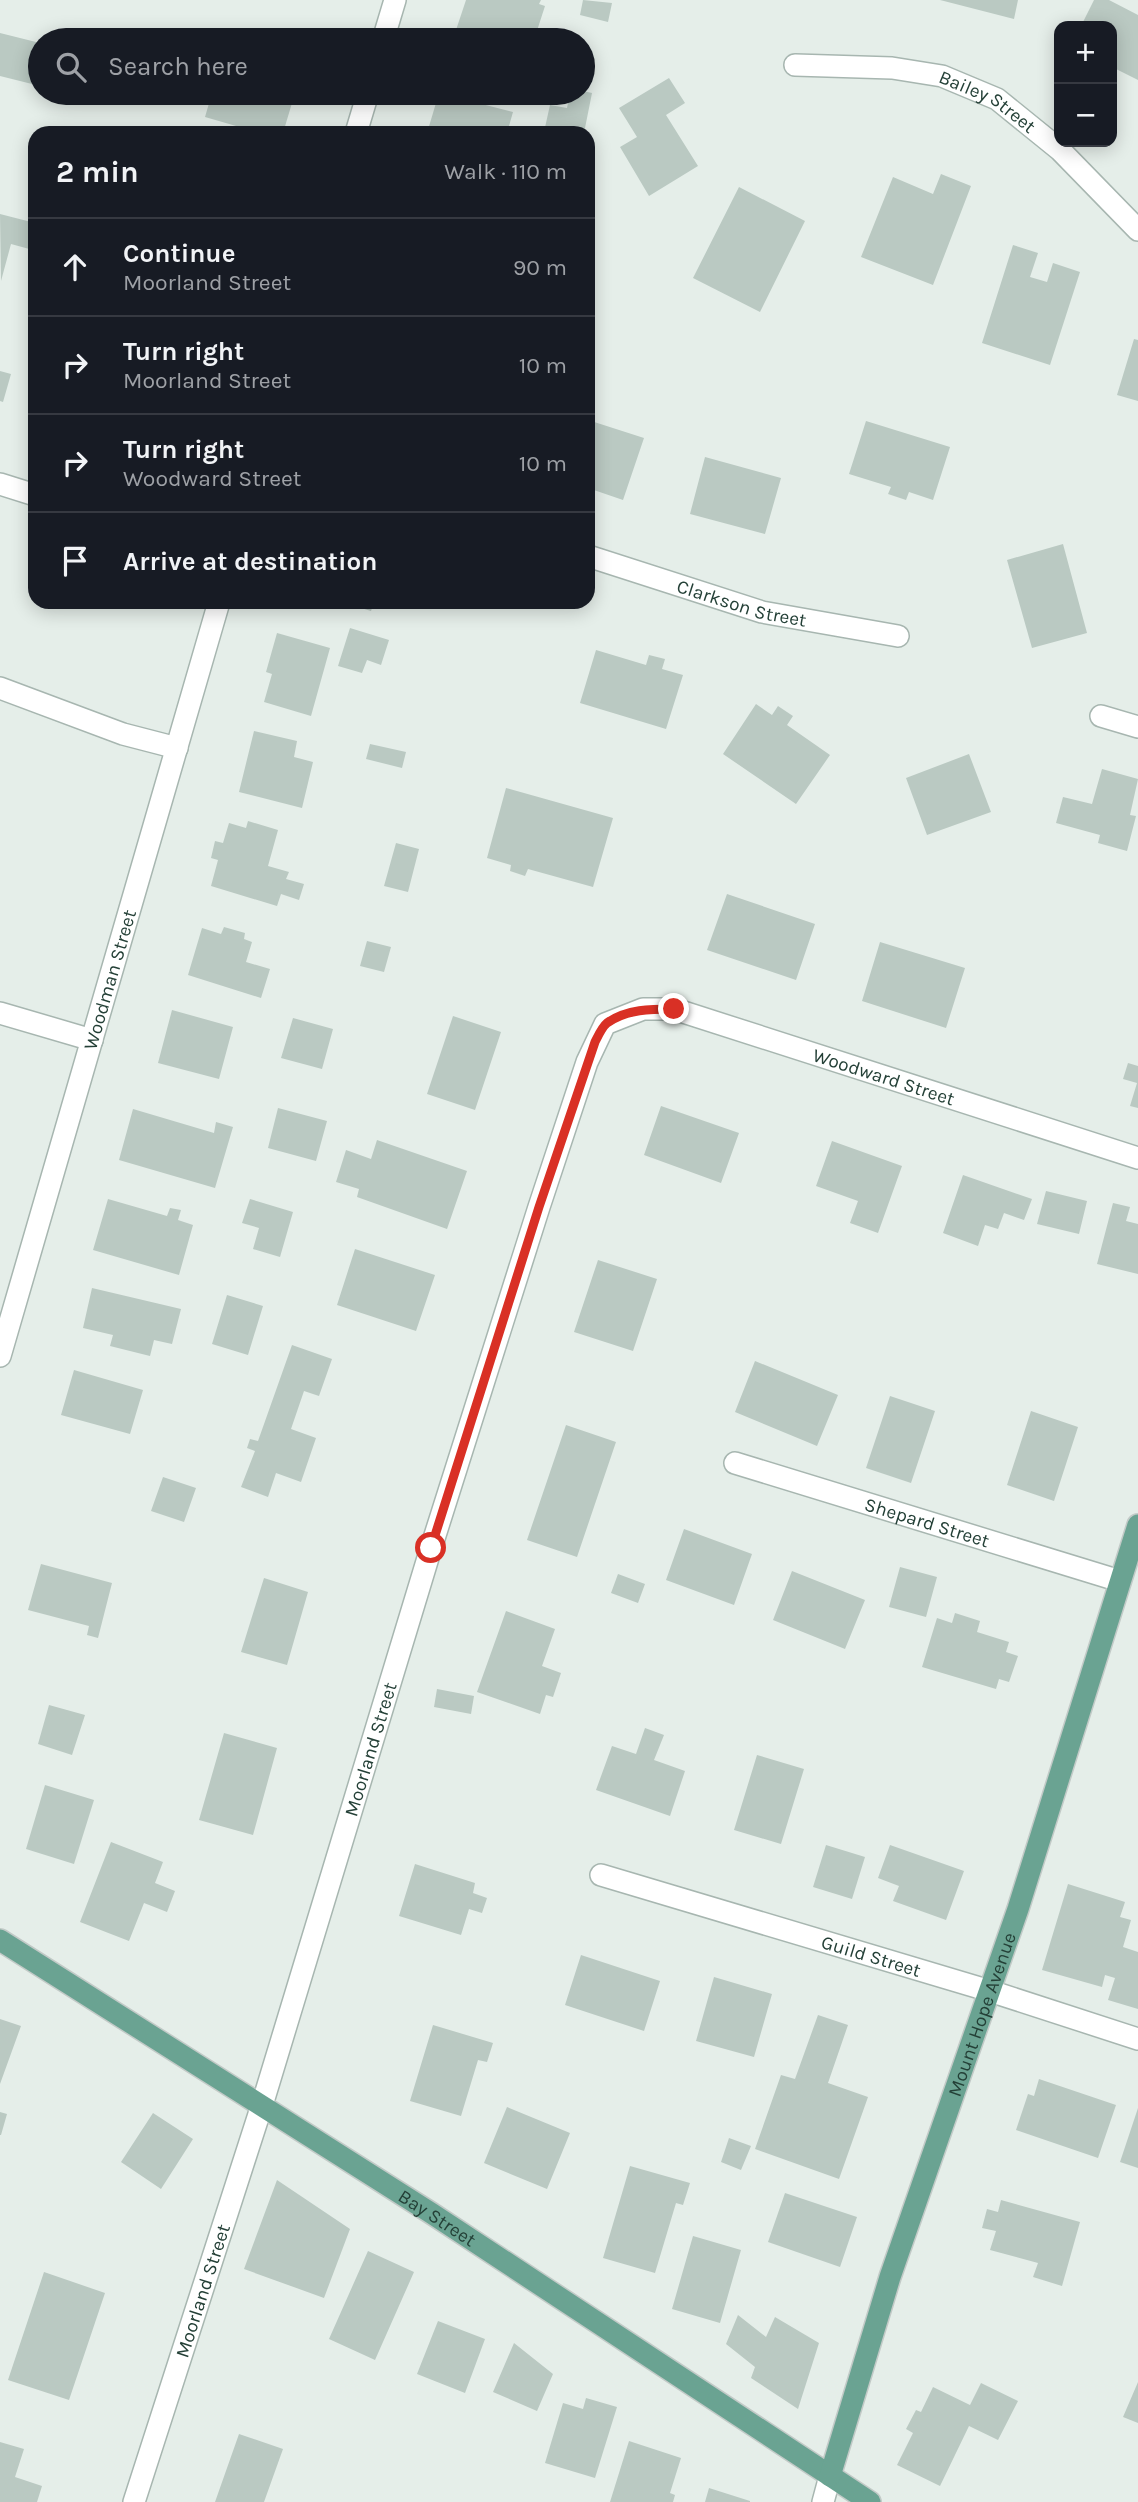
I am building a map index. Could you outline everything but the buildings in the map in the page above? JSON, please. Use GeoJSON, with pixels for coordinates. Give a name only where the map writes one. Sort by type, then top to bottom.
{"type":"FeatureCollection","features":[{"type":"Feature","properties":{"kind":"main road","name":"Mount Hope Avenue"},"geometry":{"type":"LineString","coordinates":[[830,2476],[890,2277],[1018,1909],[1138,1524]]}},
{"type":"Feature","properties":{"kind":"main road","name":"Bay Street"},"geometry":{"type":"LineString","coordinates":[[0,1940],[262,2105],[870,2502]]}},
{"type":"Feature","properties":{"kind":"street"},"geometry":{"type":"LineString","coordinates":[[387,28],[395,0]]}},
{"type":"Feature","properties":{"kind":"street","name":"Bailey Street"},"geometry":{"type":"LineString","coordinates":[[795,65],[892,68],[942,76],[997,99],[1060,150],[1138,230]]}},
{"type":"Feature","properties":{"kind":"street"},"geometry":{"type":"LineString","coordinates":[[358,126],[364,105]]}},
{"type":"Feature","properties":{"kind":"street"},"geometry":{"type":"LineString","coordinates":[[0,484],[28,493]]}},
{"type":"Feature","properties":{"kind":"street","name":"Clarkson Street"},"geometry":{"type":"LineString","coordinates":[[595,558],[761,612],[898,636]]}},
{"type":"Feature","properties":{"kind":"street","name":"Woodman Street"},"geometry":{"type":"LineString","coordinates":[[0,1356],[217,609]]}},
{"type":"Feature","properties":{"kind":"street"},"geometry":{"type":"LineString","coordinates":[[0,688],[123,734],[177,748]]}},
{"type":"Feature","properties":{"kind":"street"},"geometry":{"type":"LineString","coordinates":[[1101,716],[1138,727]]}},
{"type":"Feature","properties":{"kind":"street","name":"Woodward Street"},"geometry":{"type":"LineString","coordinates":[[630,1012],[643,1009],[674,1009],[1138,1158]]}},
{"type":"Feature","properties":{"kind":"street","name":"Moorland Street"},"geometry":{"type":"LineString","coordinates":[[134,2502],[262,2105],[431,1548],[587,1062],[605,1024],[630,1012]]}},
{"type":"Feature","properties":{"kind":"street"},"geometry":{"type":"LineString","coordinates":[[0,1013],[92,1040]]}},
{"type":"Feature","properties":{"kind":"street","name":"Shepard Street"},"geometry":{"type":"LineString","coordinates":[[735,1463],[1121,1581]]}},
{"type":"Feature","properties":{"kind":"street","name":"Guild Street"},"geometry":{"type":"LineString","coordinates":[[601,1875],[990,1991],[1138,2039]]}},
{"type":"Feature","properties":{"kind":"street","name":"Mount Hope Avenue"},"geometry":{"type":"LineString","coordinates":[[823,2502],[830,2476]]}},
{"type":"Feature","properties":{"kind":"route"},"geometry":{"type":"LineString","coordinates":[[431,1548],[539,1207],[595,1042],[605,1024],[630,1012],[643,1009],[674,1009]]}}]}
